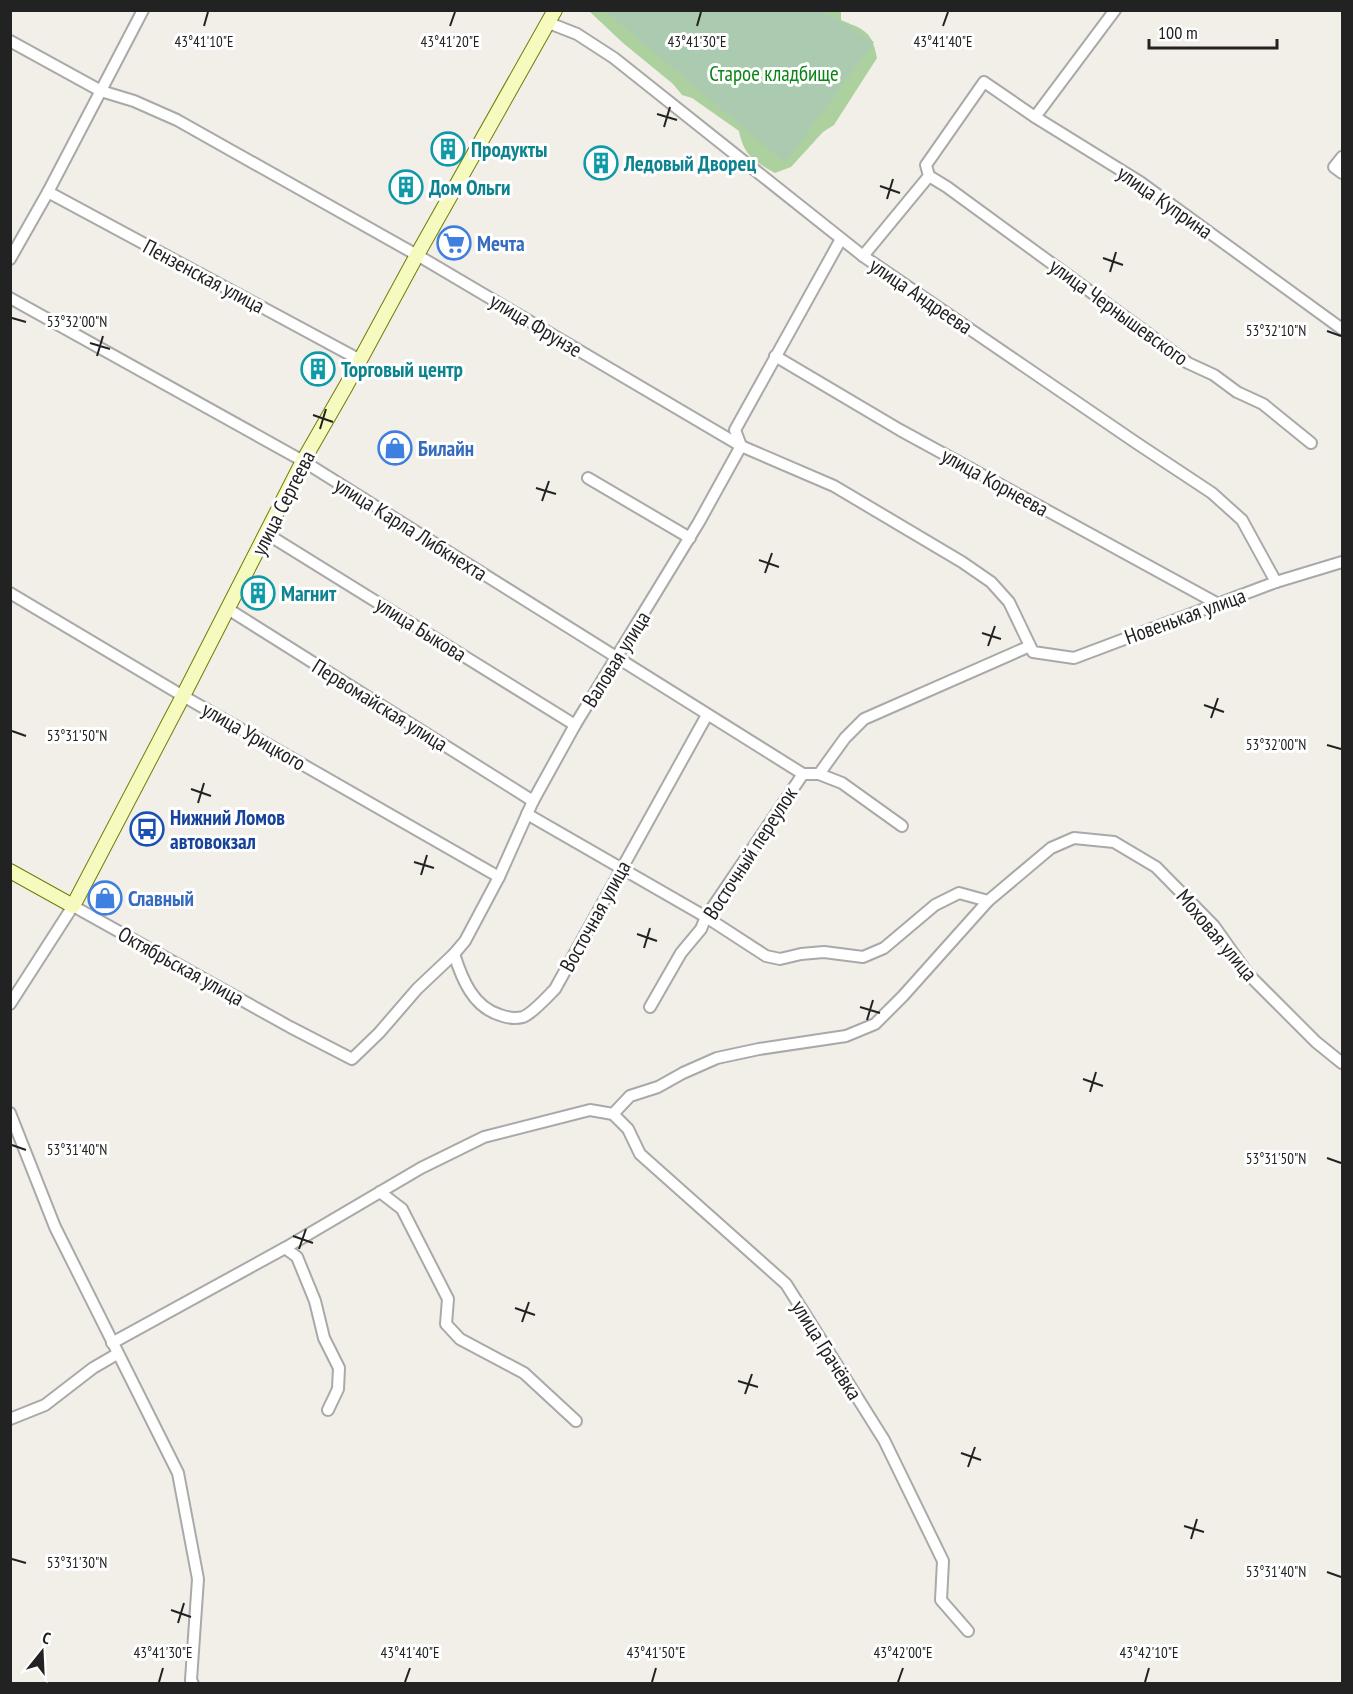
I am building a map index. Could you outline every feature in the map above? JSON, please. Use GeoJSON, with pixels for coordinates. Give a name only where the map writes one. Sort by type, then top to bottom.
{"type":"FeatureCollection","features":[{"type":"Feature","properties":{"kind":"main road","name":"улица Сергеева"},"geometry":{"type":"LineString","coordinates":[[73,906],[303,461],[552,17]]}},
{"type":"Feature","properties":{"kind":"main road","name":"Октябрьская улица"},"geometry":{"type":"LineString","coordinates":[[10,872],[73,906]]}},
{"type":"Feature","properties":{"kind":"street"},"geometry":{"type":"LineString","coordinates":[[10,259],[48,192],[143,10]]}},
{"type":"Feature","properties":{"kind":"street"},"geometry":{"type":"LineString","coordinates":[[1035,117],[1115,10]]}},
{"type":"Feature","properties":{"kind":"street","name":"улица Андреева"},"geometry":{"type":"LineString","coordinates":[[552,17],[614,58],[863,256],[1212,493],[1242,520],[1276,582]]}},
{"type":"Feature","properties":{"kind":"street","name":"улица Фрунзе"},"geometry":{"type":"LineString","coordinates":[[10,41],[101,91],[134,100],[177,120],[417,255],[741,446],[834,486],[991,582],[1009,602],[1030,646]]}},
{"type":"Feature","properties":{"kind":"street","name":"улица Куприна"},"geometry":{"type":"LineString","coordinates":[[929,176],[926,165],[984,82],[1035,117],[1140,182],[1342,328]]}},
{"type":"Feature","properties":{"kind":"street"},"geometry":{"type":"LineString","coordinates":[[1338,170],[1342,157]]}},
{"type":"Feature","properties":{"kind":"street"},"geometry":{"type":"LineString","coordinates":[[863,256],[929,176]]}},
{"type":"Feature","properties":{"kind":"street","name":"улица Чернышевского"},"geometry":{"type":"LineString","coordinates":[[929,176],[1188,363],[1214,375],[1237,392],[1263,404],[1311,443]]}},
{"type":"Feature","properties":{"kind":"street","name":"Пензенская улица"},"geometry":{"type":"LineString","coordinates":[[48,192],[360,360]]}},
{"type":"Feature","properties":{"kind":"street","name":"Валовая улица"},"geometry":{"type":"LineString","coordinates":[[352,1059],[379,1034],[417,989],[465,941],[499,877],[533,801],[575,725],[690,538],[741,446],[735,430],[841,239]]}},
{"type":"Feature","properties":{"kind":"street","name":"улица Карла Либкнехта"},"geometry":{"type":"LineString","coordinates":[[10,298],[303,461],[802,774]]}},
{"type":"Feature","properties":{"kind":"street","name":"улица Корнеева"},"geometry":{"type":"LineString","coordinates":[[775,356],[900,430],[1218,604]]}},
{"type":"Feature","properties":{"kind":"street"},"geometry":{"type":"LineString","coordinates":[[588,478],[690,538]]}},
{"type":"Feature","properties":{"kind":"street","name":"улица Быкова"},"geometry":{"type":"LineString","coordinates":[[267,534],[575,725]]}},
{"type":"Feature","properties":{"kind":"street","name":"Новенькая улица"},"geometry":{"type":"LineString","coordinates":[[1030,646],[1033,652],[1074,658],[1276,582],[1342,562]]}},
{"type":"Feature","properties":{"kind":"street","name":"улица Урицкого"},"geometry":{"type":"LineString","coordinates":[[10,593],[183,696],[499,877]]}},
{"type":"Feature","properties":{"kind":"street","name":"Первомайская улица"},"geometry":{"type":"LineString","coordinates":[[228,609],[533,801]]}},
{"type":"Feature","properties":{"kind":"street","name":"Восточный переулок"},"geometry":{"type":"LineString","coordinates":[[650,1007],[681,953],[701,929],[706,917],[802,774],[819,774],[845,738],[864,719],[1030,646]]}},
{"type":"Feature","properties":{"kind":"street","name":"Восточная улица"},"geometry":{"type":"LineString","coordinates":[[454,954],[460,974],[480,1005],[493,1013],[511,1018],[525,1016],[555,989],[707,715]]}},
{"type":"Feature","properties":{"kind":"street"},"geometry":{"type":"LineString","coordinates":[[819,774],[842,783],[902,826]]}},
{"type":"Feature","properties":{"kind":"street"},"geometry":{"type":"LineString","coordinates":[[527,814],[706,917],[766,956],[780,959],[824,952],[863,957],[884,948],[935,905],[959,893],[988,901]]}},
{"type":"Feature","properties":{"kind":"street","name":"Моховая улица"},"geometry":{"type":"LineString","coordinates":[[613,1114],[630,1096],[658,1087],[683,1072],[717,1058],[759,1049],[846,1036],[875,1024],[988,901],[1052,848],[1074,838],[1114,842],[1156,867],[1214,926],[1248,974],[1316,1042],[1342,1064]]}},
{"type":"Feature","properties":{"kind":"street"},"geometry":{"type":"LineString","coordinates":[[10,1004],[73,906]]}},
{"type":"Feature","properties":{"kind":"street","name":"Октябрьская улица"},"geometry":{"type":"LineString","coordinates":[[73,906],[352,1059]]}},
{"type":"Feature","properties":{"kind":"street"},"geometry":{"type":"LineString","coordinates":[[112,1342],[285,1248],[421,1168],[484,1137],[590,1110],[613,1114]]}},
{"type":"Feature","properties":{"kind":"street"},"geometry":{"type":"LineString","coordinates":[[10,1113],[55,1227],[178,1473],[198,1579],[189,1682]]}},
{"type":"Feature","properties":{"kind":"street","name":"улица Грачёвка"},"geometry":{"type":"LineString","coordinates":[[613,1114],[628,1129],[640,1154],[786,1284],[884,1440],[943,1561],[941,1600],[968,1631]]}},
{"type":"Feature","properties":{"kind":"street"},"geometry":{"type":"LineString","coordinates":[[380,1192],[402,1209],[448,1299],[446,1324],[460,1339],[524,1373],[576,1421]]}},
{"type":"Feature","properties":{"kind":"street"},"geometry":{"type":"LineString","coordinates":[[285,1248],[297,1257],[315,1301],[324,1338],[339,1368],[338,1389],[328,1410]]}},
{"type":"Feature","properties":{"kind":"street"},"geometry":{"type":"LineString","coordinates":[[10,1419],[45,1406],[93,1368],[117,1354]]}},
{"type":"Feature","properties":{"kind":"green space","name":"Старое кладбище"},"geometry":{"type":"Polygon","coordinates":[[[589,11],[841,11],[841,20],[862,29],[870,37],[877,58],[834,125],[823,132],[791,167],[775,173],[751,157],[739,131],[692,98],[682,95],[673,84],[623,43],[589,11]]]}},
{"type":"Feature","properties":{"kind":"green space","name":"Старое кладбище"},"geometry":{"type":"Polygon","coordinates":[[[605,11],[823,11],[874,42],[785,163],[605,11]]]}},
{"type":"Feature","properties":{"kind":"place","name":"Продукты"},"geometry":{"type":"Point","coordinates":[448,149]}},
{"type":"Feature","properties":{"kind":"place","name":"Ледовый Дворец"},"geometry":{"type":"Point","coordinates":[601,163]}},
{"type":"Feature","properties":{"kind":"place","name":"Дом Ольги"},"geometry":{"type":"Point","coordinates":[406,187]}},
{"type":"Feature","properties":{"kind":"place","name":"Мечта"},"geometry":{"type":"Point","coordinates":[454,243]}},
{"type":"Feature","properties":{"kind":"place","name":"Торговый центр"},"geometry":{"type":"Point","coordinates":[318,369]}},
{"type":"Feature","properties":{"kind":"place","name":"Билайн"},"geometry":{"type":"Point","coordinates":[395,448]}},
{"type":"Feature","properties":{"kind":"place","name":"Магнит"},"geometry":{"type":"Point","coordinates":[258,593]}},
{"type":"Feature","properties":{"kind":"place","name":"Нижний Ломов автовокзал"},"geometry":{"type":"Point","coordinates":[147,829]}},
{"type":"Feature","properties":{"kind":"place","name":"Славный"},"geometry":{"type":"Point","coordinates":[105,898]}}]}
